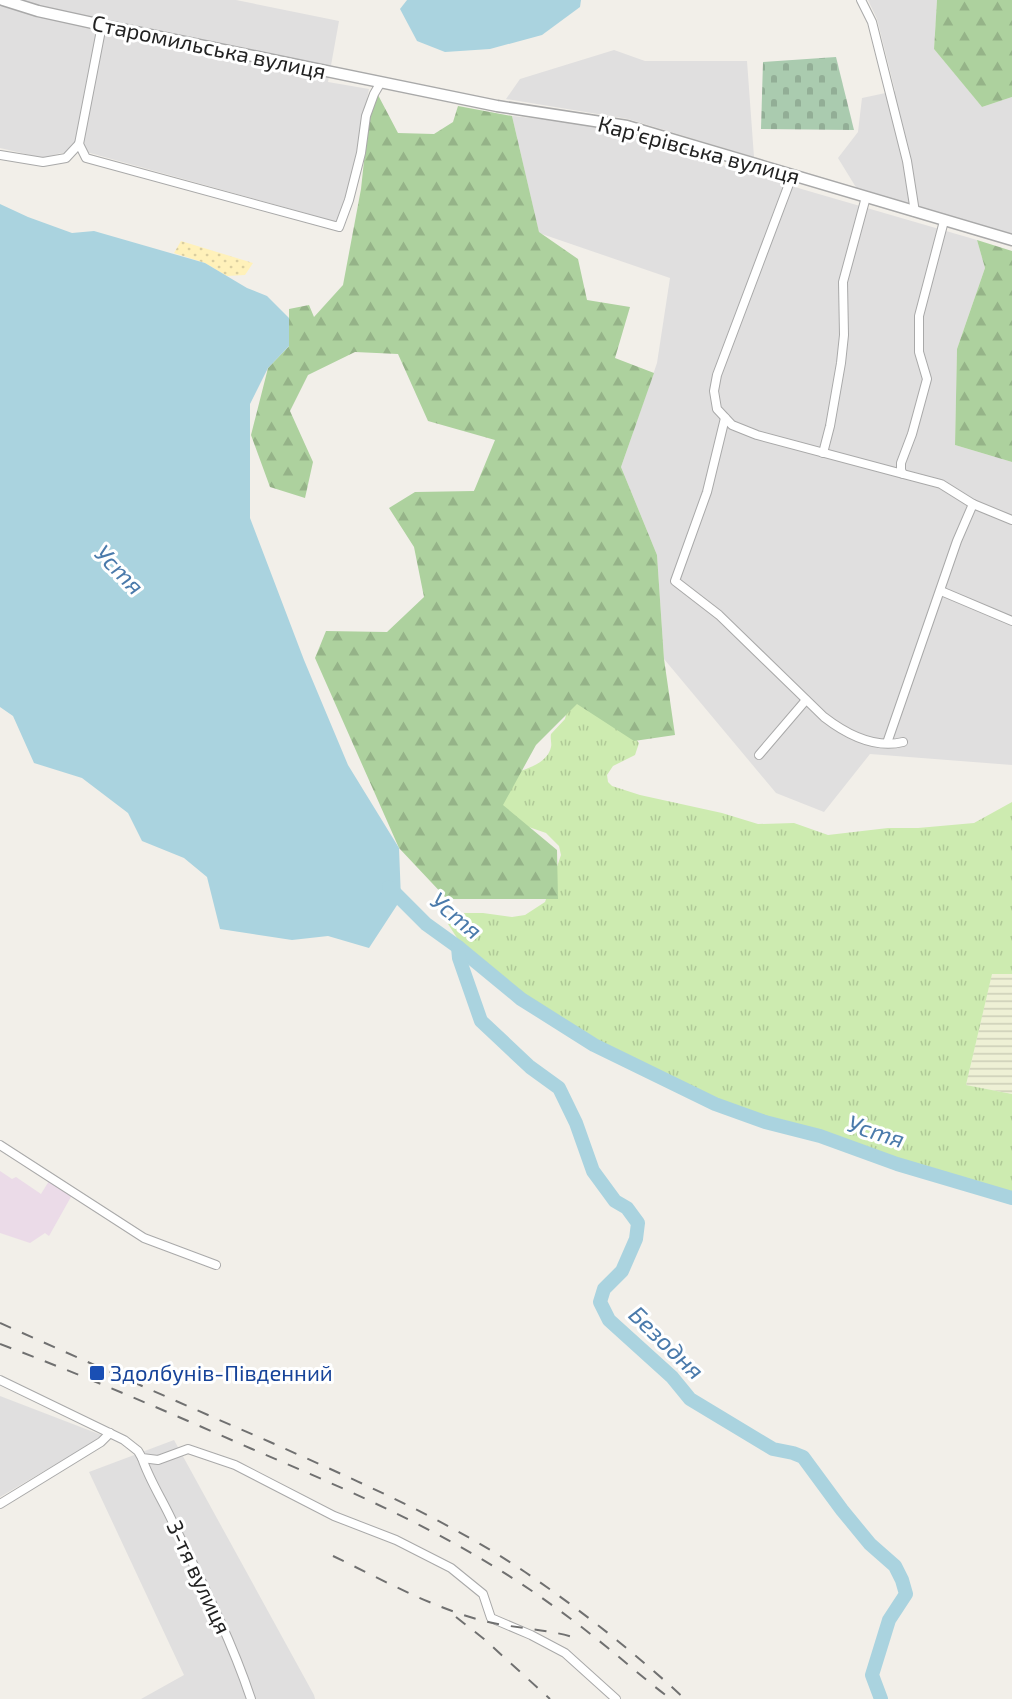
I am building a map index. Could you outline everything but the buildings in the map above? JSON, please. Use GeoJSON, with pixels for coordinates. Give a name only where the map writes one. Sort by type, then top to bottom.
{"type":"FeatureCollection","features":[{"type":"Feature","properties":{"kind":"street","name":"Старомильська вулиця"},"geometry":{"type":"LineString","coordinates":[[3,0],[38,11],[102,25],[381,82]]}},
{"type":"Feature","properties":{"kind":"street"},"geometry":{"type":"LineString","coordinates":[[861,0],[872,22],[907,161],[915,212]]}},
{"type":"Feature","properties":{"kind":"street"},"geometry":{"type":"LineString","coordinates":[[0,155],[43,162],[66,158],[79,144],[102,25]]}},
{"type":"Feature","properties":{"kind":"street"},"geometry":{"type":"LineString","coordinates":[[79,144],[86,158],[339,227],[362,153],[366,116],[381,82]]}},
{"type":"Feature","properties":{"kind":"street","name":"Кар'єрівська вулиця"},"geometry":{"type":"LineString","coordinates":[[381,82],[496,106],[627,126],[1012,240]]}},
{"type":"Feature","properties":{"kind":"street"},"geometry":{"type":"LineString","coordinates":[[792,176],[717,375],[714,391],[717,409],[732,425],[757,435],[941,484],[974,504],[1012,520]]}},
{"type":"Feature","properties":{"kind":"street"},"geometry":{"type":"LineString","coordinates":[[823,453],[841,363],[844,335],[843,282],[866,198]]}},
{"type":"Feature","properties":{"kind":"street"},"geometry":{"type":"LineString","coordinates":[[903,474],[901,463],[912,434],[927,379],[919,352],[919,316],[944,221]]}},
{"type":"Feature","properties":{"kind":"street"},"geometry":{"type":"LineString","coordinates":[[725,418],[707,492],[675,581],[719,615],[806,700],[841,730],[868,741],[903,742]]}},
{"type":"Feature","properties":{"kind":"street"},"geometry":{"type":"LineString","coordinates":[[887,743],[957,541],[974,504]]}},
{"type":"Feature","properties":{"kind":"street"},"geometry":{"type":"LineString","coordinates":[[941,591],[1012,621]]}},
{"type":"Feature","properties":{"kind":"street"},"geometry":{"type":"LineString","coordinates":[[759,755],[806,700]]}},
{"type":"Feature","properties":{"kind":"street"},"geometry":{"type":"LineString","coordinates":[[0,1145],[144,1238],[216,1265]]}},
{"type":"Feature","properties":{"kind":"street"},"geometry":{"type":"LineString","coordinates":[[0,1380],[124,1440],[138,1451],[142,1458],[158,1460],[188,1449],[206,1454],[235,1465],[334,1516],[419,1551],[451,1569],[483,1594],[491,1618],[565,1653],[616,1699]]}},
{"type":"Feature","properties":{"kind":"street"},"geometry":{"type":"LineString","coordinates":[[0,1504],[101,1442],[110,1433]]}},
{"type":"Feature","properties":{"kind":"street","name":"3-тя вулиця"},"geometry":{"type":"LineString","coordinates":[[142,1458],[231,1646],[251,1699]]}},
{"type":"Feature","properties":{"kind":"shaded area"},"geometry":{"type":"Polygon","coordinates":[[[0,0],[236,0],[339,21],[328,82],[369,89],[351,179],[337,222],[90,153],[61,153],[43,158],[0,148],[0,0]]]}},
{"type":"Feature","properties":{"kind":"shaded area"},"geometry":{"type":"Polygon","coordinates":[[[868,0],[937,0],[934,49],[982,107],[1012,97],[1012,235],[857,189],[838,158],[858,132],[862,98],[895,91],[877,19],[868,0]]]}},
{"type":"Feature","properties":{"kind":"shaded area"},"geometry":{"type":"Polygon","coordinates":[[[614,50],[645,61],[747,61],[754,157],[628,119],[506,99],[520,79],[614,50]]]}},
{"type":"Feature","properties":{"kind":"shaded area"},"geometry":{"type":"Polygon","coordinates":[[[512,116],[600,125],[743,172],[977,240],[985,268],[957,349],[955,445],[1012,462],[1012,765],[870,754],[824,812],[776,793],[664,659],[657,555],[621,467],[657,363],[670,278],[539,233],[512,116]]]}},
{"type":"Feature","properties":{"kind":"shaded area"},"geometry":{"type":"Polygon","coordinates":[[[0,1171],[12,1179],[16,1177],[41,1194],[49,1181],[72,1195],[49,1236],[45,1233],[30,1243],[0,1233],[0,1171]]]}},
{"type":"Feature","properties":{"kind":"shaded area"},"geometry":{"type":"Polygon","coordinates":[[[0,1396],[104,1436],[0,1497],[0,1396]]]}},
{"type":"Feature","properties":{"kind":"shaded area"},"geometry":{"type":"Polygon","coordinates":[[[174,1440],[315,1699],[141,1699],[184,1675],[89,1472],[174,1440]]]}},
{"type":"Feature","properties":{"kind":"green space"},"geometry":{"type":"Polygon","coordinates":[[[937,0],[1012,0],[1012,97],[982,107],[934,49],[937,0]]]}},
{"type":"Feature","properties":{"kind":"green space"},"geometry":{"type":"Polygon","coordinates":[[[836,57],[854,130],[761,129],[763,62],[836,57]]]}},
{"type":"Feature","properties":{"kind":"green space"},"geometry":{"type":"Polygon","coordinates":[[[378,95],[398,133],[434,134],[453,122],[458,106],[512,116],[539,232],[578,259],[587,300],[630,307],[615,358],[654,373],[621,467],[657,555],[664,659],[675,735],[634,741],[577,704],[536,745],[503,805],[557,850],[558,899],[447,899],[399,848],[315,658],[326,631],[387,632],[424,597],[414,547],[389,508],[415,492],[474,491],[495,440],[428,421],[398,354],[355,352],[308,375],[290,411],[313,462],[305,498],[270,487],[251,435],[268,368],[289,346],[289,309],[309,305],[314,317],[343,285],[361,189],[369,114],[378,95]]]}},
{"type":"Feature","properties":{"kind":"green space"},"geometry":{"type":"Polygon","coordinates":[[[977,240],[1012,251],[1012,462],[955,445],[957,349],[985,268],[977,240]]]}},
{"type":"Feature","properties":{"kind":"green space"},"geometry":{"type":"Polygon","coordinates":[[[573,701],[633,736],[639,743],[635,755],[613,766],[607,775],[608,782],[612,786],[758,824],[794,823],[828,835],[888,828],[918,828],[974,823],[1012,802],[1012,974],[992,974],[966,1085],[1012,1094],[1012,1195],[976,1187],[820,1133],[765,1120],[715,1100],[593,1038],[524,995],[461,944],[448,924],[446,915],[483,913],[512,917],[525,915],[545,902],[561,855],[559,846],[546,833],[494,815],[504,776],[532,767],[544,759],[551,747],[551,734],[565,719],[568,706],[573,701]]]}},
{"type":"Feature","properties":{"kind":"green space"},"geometry":{"type":"Polygon","coordinates":[[[992,973],[1012,974],[1012,1094],[966,1085],[992,973]]]}},
{"type":"Feature","properties":{"kind":"sand"},"geometry":{"type":"Polygon","coordinates":[[[181,241],[253,263],[245,275],[227,276],[205,263],[174,253],[181,241]]]}},
{"type":"Feature","properties":{"kind":"water"},"geometry":{"type":"Polygon","coordinates":[[[407,0],[581,0],[580,7],[542,35],[490,49],[445,52],[417,41],[400,9],[407,0]]]}},
{"type":"Feature","properties":{"kind":"water"},"geometry":{"type":"Polygon","coordinates":[[[0,204],[72,233],[94,231],[205,263],[247,288],[267,296],[289,318],[289,346],[268,368],[250,404],[250,518],[304,660],[348,765],[399,848],[401,899],[369,948],[328,936],[292,940],[220,929],[207,877],[184,858],[142,841],[128,813],[82,778],[34,763],[13,716],[0,707],[0,204]]]}},
{"type":"Feature","properties":{"kind":"waterway","name":"Устя"},"geometry":{"type":"LineString","coordinates":[[389,887],[426,924],[521,999],[594,1045],[715,1104],[765,1122],[820,1136],[897,1164],[1012,1198]]}},
{"type":"Feature","properties":{"kind":"waterway","name":"Безодня"},"geometry":{"type":"LineString","coordinates":[[458,947],[459,958],[481,1021],[530,1067],[559,1088],[576,1123],[593,1171],[615,1201],[627,1208],[638,1223],[636,1239],[622,1271],[604,1289],[600,1302],[609,1320],[672,1377],[690,1399],[773,1449],[803,1457],[870,1544],[895,1566],[906,1594],[889,1620],[872,1675],[881,1699]]}},
{"type":"Feature","properties":{"kind":"railway"},"geometry":{"type":"LineString","coordinates":[[0,1323],[335,1471],[464,1535],[567,1601],[647,1665],[685,1699]]}},
{"type":"Feature","properties":{"kind":"railway"},"geometry":{"type":"LineString","coordinates":[[0,1344],[313,1475],[434,1533],[493,1566],[566,1615],[671,1699]]}},
{"type":"Feature","properties":{"kind":"railway"},"geometry":{"type":"LineString","coordinates":[[333,1556],[405,1591],[461,1614],[492,1623],[579,1639]]}},
{"type":"Feature","properties":{"kind":"railway"},"geometry":{"type":"LineString","coordinates":[[456,1617],[484,1639],[550,1699]]}},
{"type":"Feature","properties":{"kind":"place","name":"Здолбунів-Південний"},"geometry":{"type":"Point","coordinates":[97,1373]}}]}
